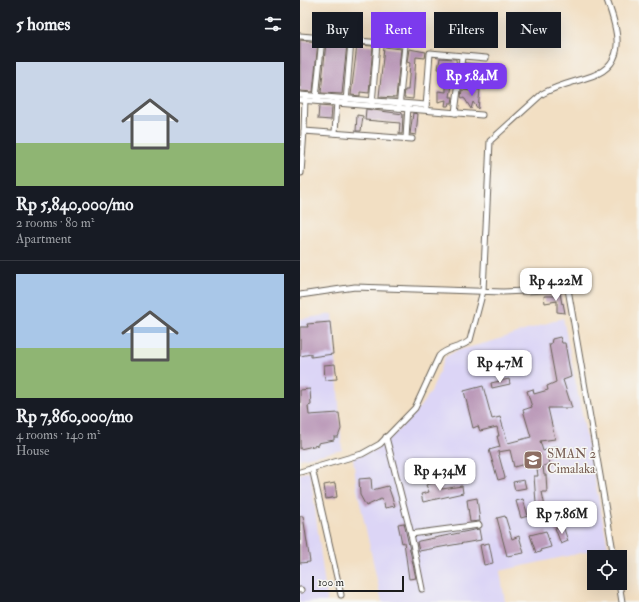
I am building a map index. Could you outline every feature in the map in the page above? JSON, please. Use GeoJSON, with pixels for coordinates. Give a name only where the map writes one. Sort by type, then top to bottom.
{"type":"FeatureCollection","features":[{"type":"Feature","properties":{"kind":"street"},"geometry":{"type":"LineString","coordinates":[[300,472],[362,454],[375,447],[415,408],[439,356],[444,351],[466,344],[470,340],[483,291],[490,141],[542,94],[553,88],[593,76],[602,71],[612,62],[617,49],[618,39],[616,25],[607,0]]}},
{"type":"Feature","properties":{"kind":"street"},"geometry":{"type":"LineString","coordinates":[[300,36],[312,37]]}},
{"type":"Feature","properties":{"kind":"street"},"geometry":{"type":"LineString","coordinates":[[316,99],[321,48]]}},
{"type":"Feature","properties":{"kind":"street"},"geometry":{"type":"LineString","coordinates":[[346,101],[350,48]]}},
{"type":"Feature","properties":{"kind":"street"},"geometry":{"type":"LineString","coordinates":[[372,103],[377,48]]}},
{"type":"Feature","properties":{"kind":"street"},"geometry":{"type":"LineString","coordinates":[[399,105],[405,48]]}},
{"type":"Feature","properties":{"kind":"street"},"geometry":{"type":"LineString","coordinates":[[426,108],[430,53],[486,58]]}},
{"type":"Feature","properties":{"kind":"street"},"geometry":{"type":"LineString","coordinates":[[454,113],[462,56]]}},
{"type":"Feature","properties":{"kind":"street"},"geometry":{"type":"LineString","coordinates":[[458,84],[484,86]]}},
{"type":"Feature","properties":{"kind":"street"},"geometry":{"type":"LineString","coordinates":[[300,173],[304,131],[303,98],[410,105],[454,113],[482,115]]}},
{"type":"Feature","properties":{"kind":"street"},"geometry":{"type":"LineString","coordinates":[[335,133],[337,100]]}},
{"type":"Feature","properties":{"kind":"street"},"geometry":{"type":"LineString","coordinates":[[406,138],[410,105]]}},
{"type":"Feature","properties":{"kind":"street"},"geometry":{"type":"LineString","coordinates":[[304,131],[412,139]]}},
{"type":"Feature","properties":{"kind":"street"},"geometry":{"type":"LineString","coordinates":[[300,295],[355,288],[525,292],[568,289],[613,550]]}},
{"type":"Feature","properties":{"kind":"street"},"geometry":{"type":"LineString","coordinates":[[386,437],[411,534],[422,589]]}},
{"type":"Feature","properties":{"kind":"street"},"geometry":{"type":"LineString","coordinates":[[312,468],[340,595]]}},
{"type":"Feature","properties":{"kind":"street"},"geometry":{"type":"LineString","coordinates":[[411,534],[478,525]]}},
{"type":"Feature","properties":{"kind":"street"},"geometry":{"type":"LineString","coordinates":[[620,590],[622,602]]}},
{"type":"Feature","properties":{"kind":"shaded area"},"geometry":{"type":"Polygon","coordinates":[[[333,314],[342,450],[300,459],[300,319],[333,314]]]}},
{"type":"Feature","properties":{"kind":"shaded area"},"geometry":{"type":"Polygon","coordinates":[[[563,318],[608,547],[587,550],[587,552],[500,571],[505,602],[382,602],[357,489],[353,458],[371,452],[380,447],[412,417],[431,392],[445,357],[456,351],[493,341],[563,318]]]}},
{"type":"Feature","properties":{"kind":"shaded area"},"geometry":{"type":"Polygon","coordinates":[[[310,471],[327,602],[300,602],[300,474],[310,471]]]}},
{"type":"Feature","properties":{"kind":"building"},"geometry":{"type":"Polygon","coordinates":[[[300,40],[312,41],[312,48],[317,48],[313,92],[300,91],[300,40]]]}},
{"type":"Feature","properties":{"kind":"building"},"geometry":{"type":"Polygon","coordinates":[[[363,45],[371,46],[371,48],[373,48],[369,93],[360,92],[360,96],[351,95],[357,48],[363,48],[363,45]]]}},
{"type":"Feature","properties":{"kind":"building"},"geometry":{"type":"Polygon","coordinates":[[[325,48],[347,48],[342,94],[321,93],[325,48]]]}},
{"type":"Feature","properties":{"kind":"building"},"geometry":{"type":"Polygon","coordinates":[[[384,48],[401,49],[396,98],[379,97],[384,48]]]}},
{"type":"Feature","properties":{"kind":"building"},"geometry":{"type":"Polygon","coordinates":[[[409,49],[426,52],[425,58],[416,57],[413,99],[404,98],[405,90],[408,90],[410,63],[407,62],[409,49]]]}},
{"type":"Feature","properties":{"kind":"building"},"geometry":{"type":"Polygon","coordinates":[[[440,58],[456,59],[457,68],[445,70],[438,69],[440,58]]]}},
{"type":"Feature","properties":{"kind":"building"},"geometry":{"type":"Polygon","coordinates":[[[465,63],[487,65],[486,71],[482,71],[482,79],[463,79],[465,63]]]}},
{"type":"Feature","properties":{"kind":"building"},"geometry":{"type":"Polygon","coordinates":[[[446,84],[452,85],[450,97],[453,97],[452,103],[449,103],[448,106],[445,106],[446,100],[438,102],[438,91],[446,92],[446,84]]]}},
{"type":"Feature","properties":{"kind":"building"},"geometry":{"type":"Polygon","coordinates":[[[472,89],[480,90],[478,109],[473,102],[471,109],[465,99],[461,97],[462,90],[472,91],[472,89]]]}},
{"type":"Feature","properties":{"kind":"building"},"geometry":{"type":"Polygon","coordinates":[[[319,106],[332,107],[331,120],[318,119],[319,106]]]}},
{"type":"Feature","properties":{"kind":"building"},"geometry":{"type":"Polygon","coordinates":[[[366,109],[403,114],[402,134],[399,134],[400,123],[365,120],[366,109]]]}},
{"type":"Feature","properties":{"kind":"building"},"geometry":{"type":"Polygon","coordinates":[[[413,113],[418,114],[416,135],[410,134],[413,113]]]}},
{"type":"Feature","properties":{"kind":"building"},"geometry":{"type":"Polygon","coordinates":[[[357,115],[363,116],[361,131],[356,131],[357,115]]]}},
{"type":"Feature","properties":{"kind":"building"},"geometry":{"type":"Polygon","coordinates":[[[560,293],[565,313],[557,312],[557,301],[545,303],[544,296],[556,296],[556,294],[560,293]]]}},
{"type":"Feature","properties":{"kind":"building"},"geometry":{"type":"Polygon","coordinates":[[[330,322],[333,354],[311,357],[311,354],[300,356],[300,327],[308,327],[307,324],[330,322]]]}},
{"type":"Feature","properties":{"kind":"building"},"geometry":{"type":"Polygon","coordinates":[[[560,337],[562,343],[565,343],[571,377],[563,380],[572,408],[548,408],[555,439],[540,441],[543,451],[557,446],[560,451],[548,456],[550,464],[543,466],[544,475],[546,475],[547,492],[542,492],[547,517],[539,519],[534,476],[538,476],[536,461],[514,467],[510,450],[498,452],[505,478],[498,480],[489,450],[500,447],[497,436],[499,436],[497,427],[480,431],[478,426],[473,428],[464,391],[483,386],[492,419],[500,417],[508,443],[531,437],[523,410],[532,407],[527,391],[533,389],[534,394],[548,390],[547,386],[556,382],[549,344],[551,344],[552,339],[560,337]]]}},
{"type":"Feature","properties":{"kind":"building"},"geometry":{"type":"Polygon","coordinates":[[[335,364],[337,379],[325,380],[324,365],[335,364]]]}},
{"type":"Feature","properties":{"kind":"building"},"geometry":{"type":"Polygon","coordinates":[[[509,379],[510,384],[492,388],[491,383],[509,379]]]}},
{"type":"Feature","properties":{"kind":"building"},"geometry":{"type":"Polygon","coordinates":[[[310,389],[311,405],[308,406],[309,415],[339,413],[341,429],[338,437],[334,437],[334,440],[300,449],[300,390],[310,389]]]}},
{"type":"Feature","properties":{"kind":"building"},"geometry":{"type":"Polygon","coordinates":[[[371,478],[372,490],[388,486],[395,506],[385,508],[383,500],[381,499],[366,506],[360,495],[359,479],[371,478]]]}},
{"type":"Feature","properties":{"kind":"building"},"geometry":{"type":"Polygon","coordinates":[[[524,480],[526,488],[515,490],[513,482],[524,480]]]}},
{"type":"Feature","properties":{"kind":"building"},"geometry":{"type":"Polygon","coordinates":[[[439,481],[442,489],[462,486],[463,493],[423,502],[421,494],[429,492],[426,485],[439,481]]]}},
{"type":"Feature","properties":{"kind":"building"},"geometry":{"type":"Polygon","coordinates":[[[335,483],[337,497],[326,499],[324,485],[335,483]]]}},
{"type":"Feature","properties":{"kind":"building"},"geometry":{"type":"Polygon","coordinates":[[[477,498],[480,521],[470,522],[467,500],[477,498]]]}},
{"type":"Feature","properties":{"kind":"building"},"geometry":{"type":"Polygon","coordinates":[[[523,499],[528,516],[521,518],[516,501],[523,499]]]}},
{"type":"Feature","properties":{"kind":"building"},"geometry":{"type":"Polygon","coordinates":[[[300,516],[303,516],[310,562],[300,563],[300,516]]]}},
{"type":"Feature","properties":{"kind":"building"},"geometry":{"type":"Polygon","coordinates":[[[505,516],[512,539],[519,536],[524,553],[507,556],[497,518],[505,516]]]}},
{"type":"Feature","properties":{"kind":"building"},"geometry":{"type":"Polygon","coordinates":[[[404,523],[416,578],[409,579],[404,542],[402,543],[398,524],[404,523]]]}},
{"type":"Feature","properties":{"kind":"building"},"geometry":{"type":"Polygon","coordinates":[[[563,526],[568,541],[561,544],[555,528],[563,526]]]}},
{"type":"Feature","properties":{"kind":"building"},"geometry":{"type":"Polygon","coordinates":[[[479,529],[481,540],[419,551],[417,542],[419,541],[479,529]]]}},
{"type":"Feature","properties":{"kind":"building"},"geometry":{"type":"Polygon","coordinates":[[[546,531],[551,547],[540,550],[541,552],[536,553],[530,535],[546,531]]]}},
{"type":"Feature","properties":{"kind":"building"},"geometry":{"type":"Polygon","coordinates":[[[489,543],[493,563],[484,565],[480,545],[489,543]]]}},
{"type":"Feature","properties":{"kind":"place","name":"SMAN 2 Cimalaka"},"geometry":{"type":"Point","coordinates":[533,460]}}]}
